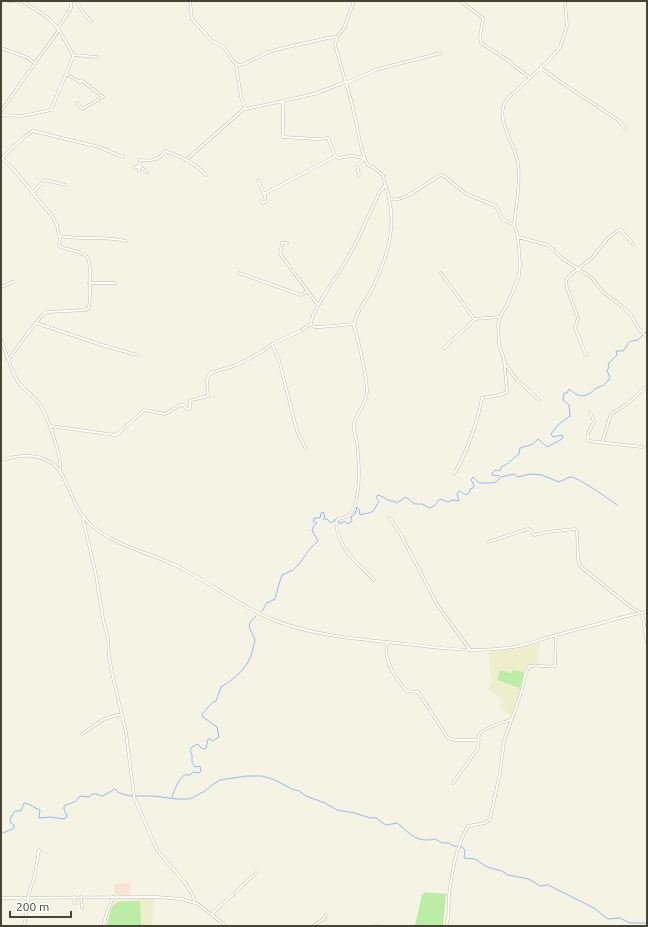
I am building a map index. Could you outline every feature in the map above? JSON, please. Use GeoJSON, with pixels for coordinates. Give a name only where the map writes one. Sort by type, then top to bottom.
{"type":"FeatureCollection","features":[{"type":"Feature","properties":{"kind":"street"},"geometry":{"type":"LineString","coordinates":[[1,115],[22,116],[51,111],[73,58],[73,55],[58,29],[47,17],[22,1],[8,1]]}},
{"type":"Feature","properties":{"kind":"street"},"geometry":{"type":"LineString","coordinates":[[1,111],[58,29],[71,8],[71,1]]}},
{"type":"Feature","properties":{"kind":"street"},"geometry":{"type":"LineString","coordinates":[[76,1],[86,16],[91,20]]}},
{"type":"Feature","properties":{"kind":"street"},"geometry":{"type":"LineString","coordinates":[[190,1],[192,19],[212,41],[224,47],[236,65],[241,97],[245,108]]}},
{"type":"Feature","properties":{"kind":"street"},"geometry":{"type":"LineString","coordinates":[[354,1],[344,28],[337,37],[335,45],[365,158],[369,166],[381,172],[384,180],[391,206],[392,228],[381,270],[358,312],[354,324],[361,353],[367,392],[363,405],[353,426],[359,466],[359,481],[356,498],[350,514],[345,518],[338,520],[336,526],[346,552],[374,580]]}},
{"type":"Feature","properties":{"kind":"street"},"geometry":{"type":"LineString","coordinates":[[460,1],[483,18],[480,37],[481,43],[509,60],[513,65],[529,77]]}},
{"type":"Feature","properties":{"kind":"street"},"geometry":{"type":"LineString","coordinates":[[454,474],[470,441],[482,398],[500,395],[507,392],[498,330],[500,317],[512,294],[519,273],[518,238],[514,225],[517,199],[518,166],[515,153],[504,125],[502,107],[507,99],[558,50],[568,22],[565,1]]}},
{"type":"Feature","properties":{"kind":"street"},"geometry":{"type":"LineString","coordinates":[[236,65],[244,64],[269,52],[283,48],[337,37]]}},
{"type":"Feature","properties":{"kind":"street"},"geometry":{"type":"LineString","coordinates":[[1,48],[23,56],[35,63]]}},
{"type":"Feature","properties":{"kind":"street"},"geometry":{"type":"LineString","coordinates":[[186,160],[245,108],[314,94],[378,70],[441,53]]}},
{"type":"Feature","properties":{"kind":"street"},"geometry":{"type":"LineString","coordinates":[[73,55],[97,57]]}},
{"type":"Feature","properties":{"kind":"street"},"geometry":{"type":"LineString","coordinates":[[540,68],[564,86],[618,120],[626,129]]}},
{"type":"Feature","properties":{"kind":"street"},"geometry":{"type":"LineString","coordinates":[[66,74],[80,82],[82,80],[103,97],[82,109],[77,103]]}},
{"type":"Feature","properties":{"kind":"street"},"geometry":{"type":"LineString","coordinates":[[283,101],[283,137],[317,139],[328,138],[336,156]]}},
{"type":"Feature","properties":{"kind":"street"},"geometry":{"type":"LineString","coordinates":[[8,361],[26,335],[47,312],[88,309],[90,265],[88,258],[79,252],[61,247],[59,244],[60,237],[55,221],[32,192],[1,158],[24,137],[33,131],[100,147],[123,156]]}},
{"type":"Feature","properties":{"kind":"street"},"geometry":{"type":"LineString","coordinates":[[139,171],[140,160],[156,160],[165,151],[186,160],[206,176]]}},
{"type":"Feature","properties":{"kind":"street"},"geometry":{"type":"LineString","coordinates":[[264,194],[336,156],[340,158],[351,156],[365,158]]}},
{"type":"Feature","properties":{"kind":"street"},"geometry":{"type":"LineString","coordinates":[[358,176],[357,166],[365,158]]}},
{"type":"Feature","properties":{"kind":"street"},"geometry":{"type":"LineString","coordinates":[[134,168],[139,166]]}},
{"type":"Feature","properties":{"kind":"street"},"geometry":{"type":"LineString","coordinates":[[139,166],[147,172]]}},
{"type":"Feature","properties":{"kind":"street"},"geometry":{"type":"LineString","coordinates":[[389,198],[393,200],[405,196],[441,175],[461,188],[466,194],[495,205],[502,219],[514,225]]}},
{"type":"Feature","properties":{"kind":"street"},"geometry":{"type":"LineString","coordinates":[[32,192],[45,180],[65,185]]}},
{"type":"Feature","properties":{"kind":"street"},"geometry":{"type":"LineString","coordinates":[[258,180],[266,201],[263,203],[261,201]]}},
{"type":"Feature","properties":{"kind":"street"},"geometry":{"type":"LineString","coordinates":[[50,426],[115,435],[144,410],[165,414],[180,405],[187,409],[190,408],[190,401],[208,396],[207,380],[210,373],[237,365],[263,351],[272,344],[301,331],[310,324],[318,305],[357,241],[375,201],[385,185]]}},
{"type":"Feature","properties":{"kind":"street"},"geometry":{"type":"LineString","coordinates":[[586,355],[575,328],[578,318],[566,283],[570,276],[592,258],[607,239],[619,230],[622,231],[633,244]]}},
{"type":"Feature","properties":{"kind":"street"},"geometry":{"type":"LineString","coordinates":[[60,237],[102,238],[126,241]]}},
{"type":"Feature","properties":{"kind":"street"},"geometry":{"type":"LineString","coordinates":[[518,238],[548,245],[563,259],[594,280],[605,294],[631,315],[646,337]]}},
{"type":"Feature","properties":{"kind":"street"},"geometry":{"type":"LineString","coordinates":[[287,243],[282,243],[280,254],[318,305]]}},
{"type":"Feature","properties":{"kind":"street"},"geometry":{"type":"LineString","coordinates":[[239,273],[301,295],[308,291]]}},
{"type":"Feature","properties":{"kind":"street"},"geometry":{"type":"LineString","coordinates":[[440,273],[475,319]]}},
{"type":"Feature","properties":{"kind":"street"},"geometry":{"type":"LineString","coordinates":[[1,288],[13,282]]}},
{"type":"Feature","properties":{"kind":"street"},"geometry":{"type":"LineString","coordinates":[[90,283],[115,283]]}},
{"type":"Feature","properties":{"kind":"street"},"geometry":{"type":"LineString","coordinates":[[444,348],[475,319],[500,317]]}},
{"type":"Feature","properties":{"kind":"street"},"geometry":{"type":"LineString","coordinates":[[36,324],[102,345],[137,354]]}},
{"type":"Feature","properties":{"kind":"street"},"geometry":{"type":"LineString","coordinates":[[310,324],[315,327],[320,327],[354,324]]}},
{"type":"Feature","properties":{"kind":"street"},"geometry":{"type":"LineString","coordinates":[[1,340],[8,361],[18,381],[43,409],[50,426],[60,463],[60,472]]}},
{"type":"Feature","properties":{"kind":"street"},"geometry":{"type":"LineString","coordinates":[[272,344],[279,360],[297,431],[306,449]]}},
{"type":"Feature","properties":{"kind":"street"},"geometry":{"type":"LineString","coordinates":[[504,363],[517,380],[539,400]]}},
{"type":"Feature","properties":{"kind":"street"},"geometry":{"type":"LineString","coordinates":[[602,443],[611,414],[627,404],[647,386]]}},
{"type":"Feature","properties":{"kind":"street"},"geometry":{"type":"LineString","coordinates":[[590,412],[594,422],[587,439],[590,442],[642,447]]}},
{"type":"Feature","properties":{"kind":"street"},"geometry":{"type":"LineString","coordinates":[[1,460],[24,456],[35,456],[50,462],[60,472],[74,503],[83,518],[96,576],[102,619],[108,639],[112,673],[126,732],[134,796],[157,850],[184,880],[191,892],[194,902]]}},
{"type":"Feature","properties":{"kind":"street"},"geometry":{"type":"LineString","coordinates":[[389,516],[400,533],[438,606],[471,651]]}},
{"type":"Feature","properties":{"kind":"street"},"geometry":{"type":"LineString","coordinates":[[83,518],[103,534],[176,565],[246,607],[276,621],[312,632],[471,651],[512,647],[647,612]]}},
{"type":"Feature","properties":{"kind":"street"},"geometry":{"type":"LineString","coordinates":[[488,542],[528,529],[531,530],[534,535],[575,529],[577,533],[578,559],[580,566],[631,607],[641,613],[647,643]]}},
{"type":"Feature","properties":{"kind":"street"},"geometry":{"type":"LineString","coordinates":[[446,926],[449,896],[459,846],[468,826],[485,823],[490,819],[499,778],[502,746],[510,720],[521,693],[527,669],[533,665],[550,667],[555,666],[556,635]]}},
{"type":"Feature","properties":{"kind":"street"},"geometry":{"type":"LineString","coordinates":[[387,642],[387,659],[394,674],[407,691],[418,692],[448,738],[456,740],[479,740]]}},
{"type":"Feature","properties":{"kind":"street"},"geometry":{"type":"LineString","coordinates":[[82,734],[104,719],[122,714]]}},
{"type":"Feature","properties":{"kind":"street"},"geometry":{"type":"LineString","coordinates":[[453,783],[478,748],[479,735],[484,730],[510,720]]}},
{"type":"Feature","properties":{"kind":"street"},"geometry":{"type":"LineString","coordinates":[[23,926],[39,850]]}},
{"type":"Feature","properties":{"kind":"street"},"geometry":{"type":"LineString","coordinates":[[212,914],[256,873]]}},
{"type":"Feature","properties":{"kind":"street"},"geometry":{"type":"LineString","coordinates":[[74,897],[75,903]]}},
{"type":"Feature","properties":{"kind":"street"},"geometry":{"type":"LineString","coordinates":[[81,897],[82,908]]}},
{"type":"Feature","properties":{"kind":"street"},"geometry":{"type":"LineString","coordinates":[[104,926],[107,912],[113,897]]}},
{"type":"Feature","properties":{"kind":"street"},"geometry":{"type":"LineString","coordinates":[[1,898],[166,897],[194,902],[226,926]]}},
{"type":"Feature","properties":{"kind":"street"},"geometry":{"type":"LineString","coordinates":[[313,926],[325,918],[326,915]]}},
{"type":"Feature","properties":{"kind":"shaded area"},"geometry":{"type":"Polygon","coordinates":[[[540,643],[537,664],[527,666],[519,695],[511,715],[499,707],[504,702],[489,689],[492,680],[504,682],[491,679],[489,652],[520,648],[540,643]]]}},
{"type":"Feature","properties":{"kind":"shaded area"},"geometry":{"type":"Polygon","coordinates":[[[130,883],[130,895],[115,895],[115,884],[130,883]]]}},
{"type":"Feature","properties":{"kind":"shaded area"},"geometry":{"type":"Polygon","coordinates":[[[154,899],[152,926],[105,926],[111,905],[115,900],[154,899]]]}},
{"type":"Feature","properties":{"kind":"green space"},"geometry":{"type":"Polygon","coordinates":[[[500,670],[512,673],[513,670],[524,672],[520,688],[497,680],[500,670]]]}},
{"type":"Feature","properties":{"kind":"green space"},"geometry":{"type":"Polygon","coordinates":[[[425,892],[446,894],[443,926],[415,926],[422,895],[425,892]]]}},
{"type":"Feature","properties":{"kind":"green space"},"geometry":{"type":"Polygon","coordinates":[[[124,901],[140,901],[141,926],[107,926],[111,910],[116,903],[124,901]]]}},
{"type":"Feature","properties":{"kind":"waterway"},"geometry":{"type":"LineString","coordinates":[[500,476],[492,475],[492,473],[495,470],[500,471],[501,467],[519,454],[520,448],[532,444],[538,439],[547,447],[562,439],[562,435],[553,437],[551,434],[558,425],[570,416],[569,405],[563,400],[564,393],[567,393],[569,389],[582,396],[589,394],[596,388],[604,385],[610,377],[607,371],[609,367],[608,364],[617,355],[616,351],[623,351],[629,342],[638,340],[647,331]]}},
{"type":"Feature","properties":{"kind":"waterway"},"geometry":{"type":"LineString","coordinates":[[262,611],[267,603],[275,599],[282,575],[293,570],[318,541],[312,530],[317,523],[313,521],[314,518],[320,518],[321,513],[323,512],[325,517],[323,519],[327,519],[331,523],[336,519],[340,524],[344,521],[348,524],[352,521],[351,517],[355,514],[357,507],[360,515],[373,511],[379,502],[376,497],[378,495],[397,503],[406,497],[415,504],[422,504],[430,508],[440,499],[448,502],[453,500],[459,501],[457,494],[459,491],[466,495],[469,493],[470,489],[473,488],[474,485],[471,480],[473,477],[479,483],[491,483],[496,482],[501,477],[514,474],[518,477],[530,474],[542,475],[559,482],[570,477],[580,480],[617,505]]}},
{"type":"Feature","properties":{"kind":"waterway"},"geometry":{"type":"LineString","coordinates":[[172,798],[176,786],[183,776],[190,775],[193,772],[199,773],[201,771],[200,766],[195,767],[192,762],[192,755],[190,751],[192,747],[198,744],[204,749],[206,748],[208,739],[213,741],[219,737],[217,727],[203,717],[202,714],[212,703],[216,701],[221,687],[238,675],[248,663],[252,654],[255,640],[249,625],[252,619],[256,616]]}},
{"type":"Feature","properties":{"kind":"waterway"},"geometry":{"type":"LineString","coordinates":[[1,834],[14,828],[14,825],[10,822],[11,817],[15,811],[21,811],[24,803],[40,810],[39,818],[50,817],[65,819],[67,816],[64,806],[76,801],[80,796],[89,797],[94,794],[103,796],[115,789],[119,793],[130,796],[190,799],[205,791],[220,780],[247,776],[262,776],[275,780],[337,810],[355,813],[370,818],[376,818],[386,825],[397,823],[418,839],[435,839],[442,843],[449,843],[454,846],[462,847],[465,850],[464,858],[475,859],[487,867],[502,871],[508,875],[529,879],[540,886],[548,885],[594,908],[608,919],[620,918],[630,923],[647,923]]}}]}
